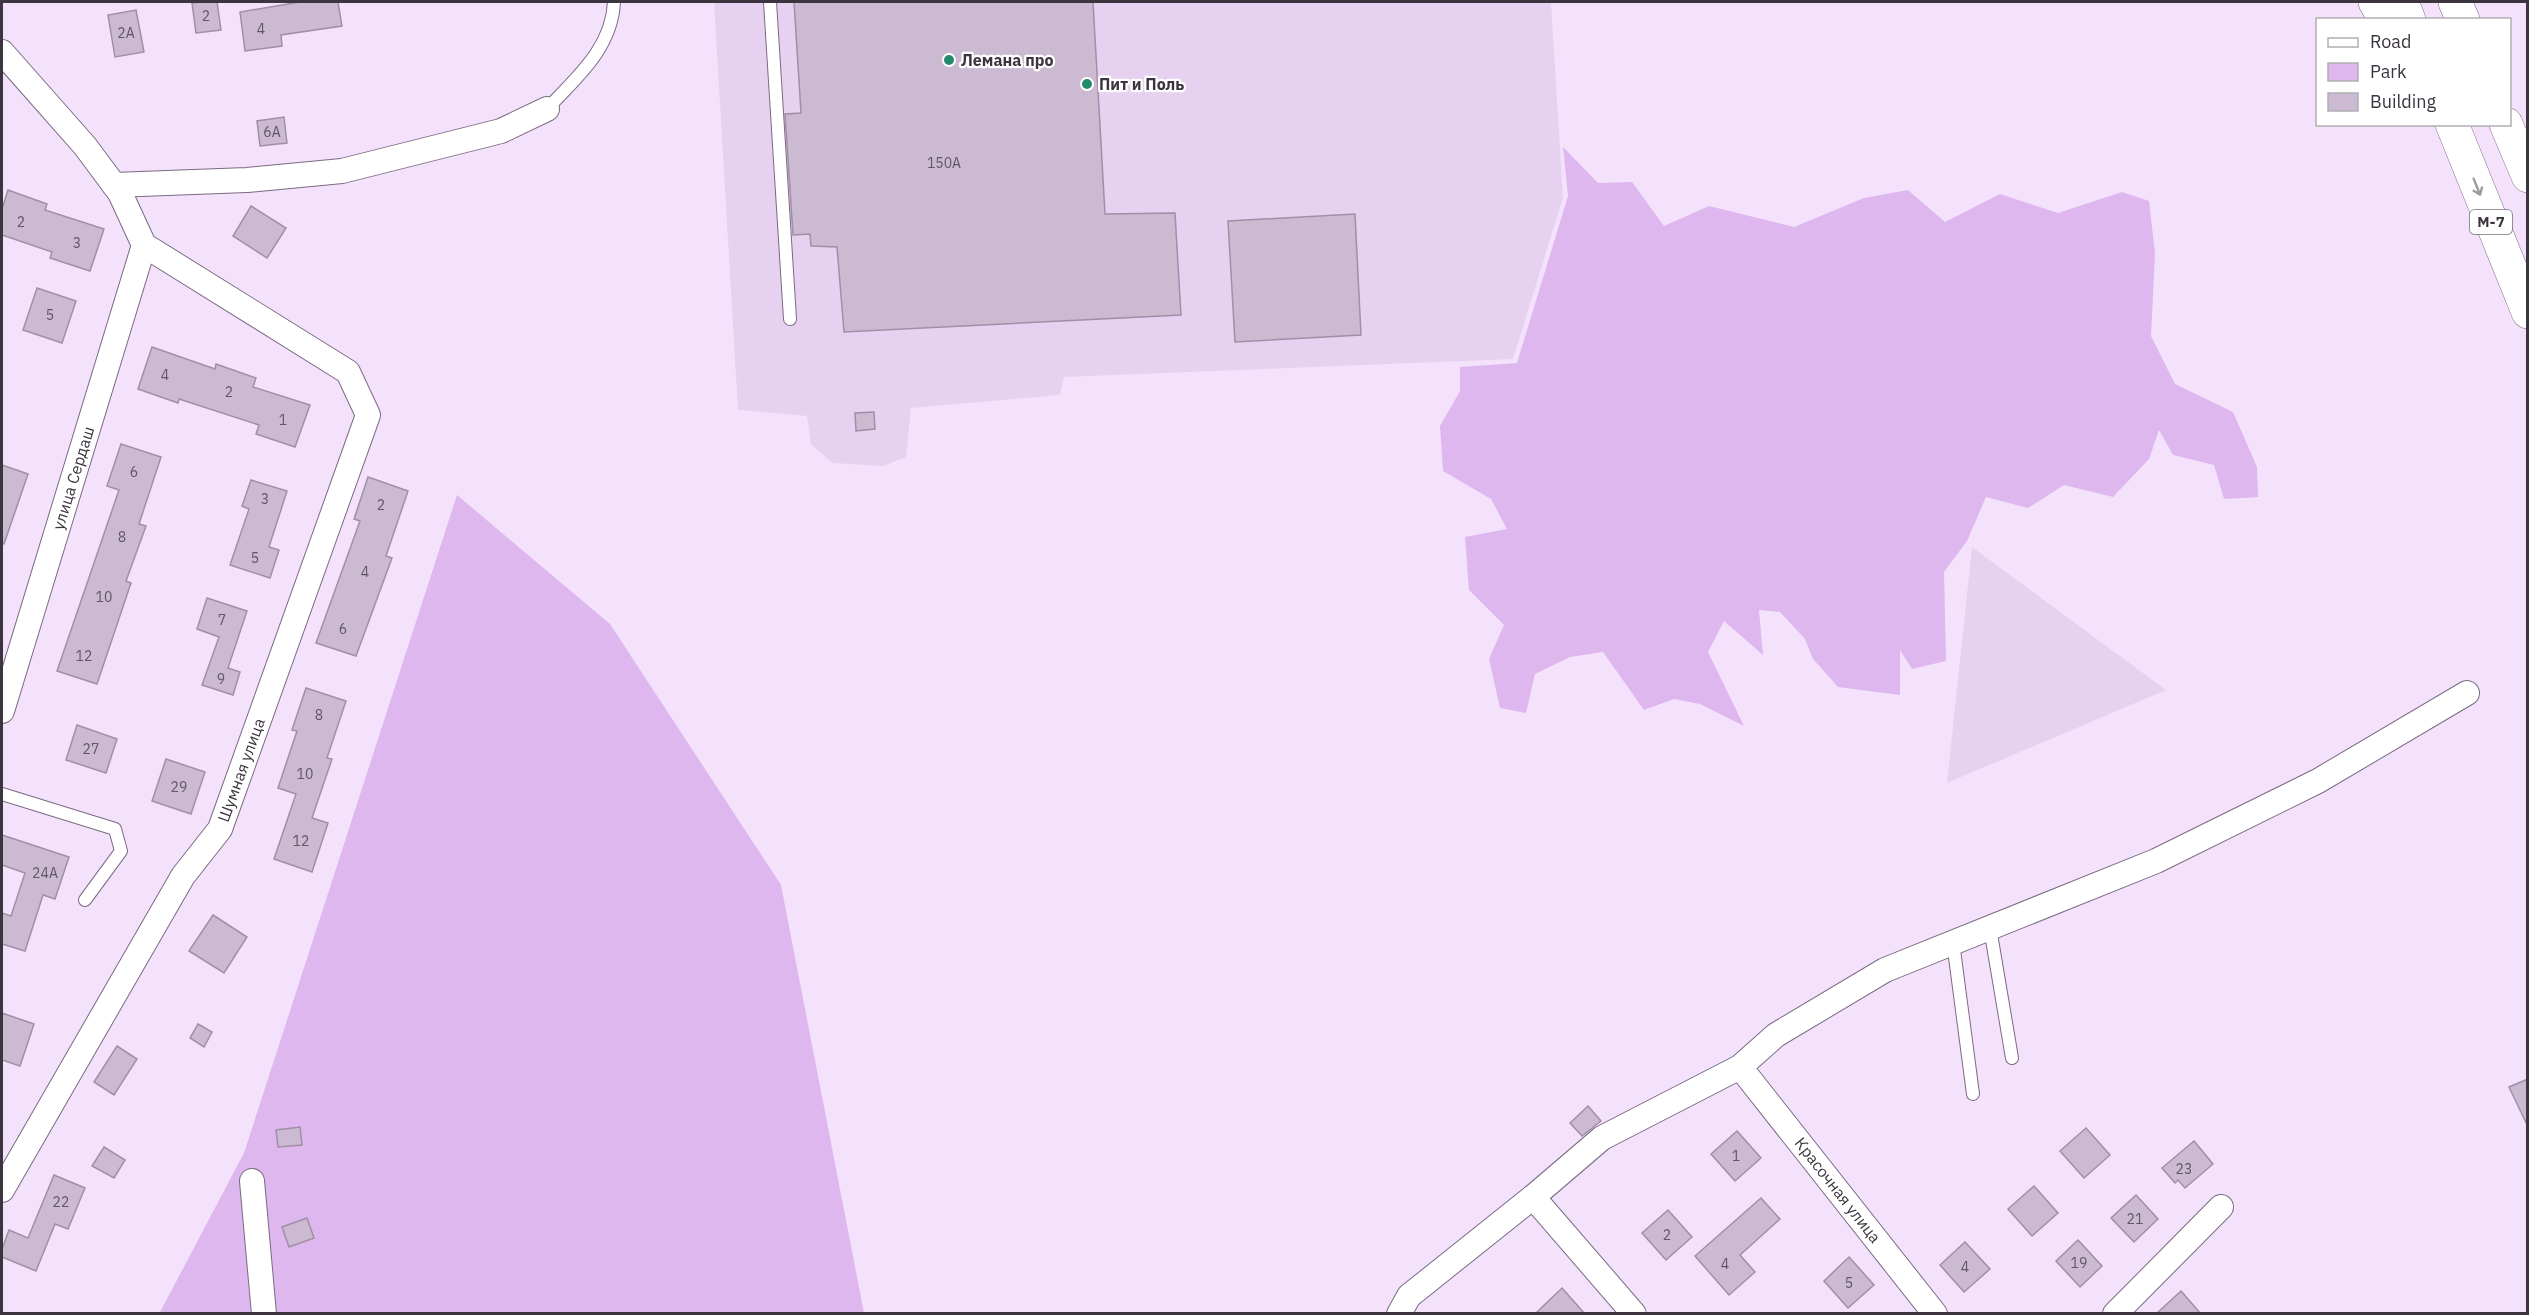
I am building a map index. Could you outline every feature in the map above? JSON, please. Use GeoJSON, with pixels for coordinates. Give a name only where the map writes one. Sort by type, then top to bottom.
{"type":"FeatureCollection","features":[{"type":"Feature","properties":{"kind":"main road"},"geometry":{"type":"LineString","coordinates":[[2375,2],[2385,18]]}},
{"type":"Feature","properties":{"kind":"main road"},"geometry":{"type":"LineString","coordinates":[[2402,2],[2408,18]]}},
{"type":"Feature","properties":{"kind":"main road"},"geometry":{"type":"LineString","coordinates":[[2455,2],[2462,18]]}},
{"type":"Feature","properties":{"kind":"main road"},"geometry":{"type":"LineString","coordinates":[[2507,126],[2528,176]]}},
{"type":"Feature","properties":{"kind":"main road","name":"М-7"},"geometry":{"type":"LineString","coordinates":[[2453,127],[2528,312]]}},
{"type":"Feature","properties":{"kind":"street"},"geometry":{"type":"LineString","coordinates":[[2,52],[78,137],[114,185],[144,245]]}},
{"type":"Feature","properties":{"kind":"street"},"geometry":{"type":"LineString","coordinates":[[114,185],[247,180],[342,171],[501,131],[547,109]]}},
{"type":"Feature","properties":{"kind":"street","name":"Шумная улица"},"geometry":{"type":"LineString","coordinates":[[2,1190],[183,876],[220,829],[368,416],[348,372],[144,245]]}},
{"type":"Feature","properties":{"kind":"street","name":"улица Сердаш"},"geometry":{"type":"LineString","coordinates":[[2,711],[144,245]]}},
{"type":"Feature","properties":{"kind":"street"},"geometry":{"type":"LineString","coordinates":[[1399,1314],[1408,1296],[1533,1197],[1602,1138],[1740,1067],[1776,1035],[1885,970],[2177,851],[2318,781],[2467,693]]}},
{"type":"Feature","properties":{"kind":"street","name":"Красочная улица"},"geometry":{"type":"LineString","coordinates":[[1740,1067],[1935,1314]]}},
{"type":"Feature","properties":{"kind":"street"},"geometry":{"type":"LineString","coordinates":[[252,1181],[264,1314]]}},
{"type":"Feature","properties":{"kind":"street"},"geometry":{"type":"LineString","coordinates":[[1533,1197],[1634,1314]]}},
{"type":"Feature","properties":{"kind":"street"},"geometry":{"type":"LineString","coordinates":[[2115,1314],[2221,1207]]}},
{"type":"Feature","properties":{"kind":"lane"},"geometry":{"type":"LineString","coordinates":[[547,109],[599,53],[614,16],[615,2]]}},
{"type":"Feature","properties":{"kind":"lane"},"geometry":{"type":"LineString","coordinates":[[770,2],[790,319]]}},
{"type":"Feature","properties":{"kind":"lane"},"geometry":{"type":"LineString","coordinates":[[2,794],[115,829],[122,851],[85,900]]}},
{"type":"Feature","properties":{"kind":"lane"},"geometry":{"type":"LineString","coordinates":[[1990,928],[2012,1059]]}},
{"type":"Feature","properties":{"kind":"lane"},"geometry":{"type":"LineString","coordinates":[[1953,942],[1973,1094]]}},
{"type":"Feature","properties":{"kind":"shaded area"},"geometry":{"type":"Polygon","coordinates":[[[714,2],[1551,2],[1563,198],[1513,359],[1064,377],[1060,395],[911,408],[906,457],[883,466],[832,463],[811,444],[807,416],[738,410],[714,2]]]}},
{"type":"Feature","properties":{"kind":"shaded area"},"geometry":{"type":"Polygon","coordinates":[[[1972,547],[2166,690],[1947,783],[1972,547]]]}},
{"type":"Feature","properties":{"kind":"green space"},"geometry":{"type":"Polygon","coordinates":[[[1563,147],[1598,183],[1632,182],[1664,226],[1709,206],[1794,227],[1864,198],[1908,190],[1945,222],[2000,194],[2058,213],[2122,192],[2149,201],[2155,253],[2151,336],[2175,384],[2233,412],[2257,467],[2258,497],[2224,499],[2214,465],[2173,455],[2159,430],[2149,459],[2113,497],[2064,485],[2028,508],[1986,497],[1967,541],[1944,572],[1946,661],[1912,669],[1900,650],[1900,695],[1838,687],[1813,659],[1805,639],[1780,612],[1759,610],[1763,655],[1724,621],[1708,652],[1744,726],[1700,704],[1674,699],[1644,710],[1603,652],[1570,657],[1535,674],[1526,713],[1500,708],[1489,659],[1504,625],[1469,590],[1465,537],[1507,529],[1491,499],[1443,471],[1440,426],[1460,391],[1460,367],[1517,363],[1568,196],[1563,147]]]}},
{"type":"Feature","properties":{"kind":"green space"},"geometry":{"type":"Polygon","coordinates":[[[457,495],[610,624],[781,885],[864,1313],[159,1314],[244,1153],[457,495]]]}},
{"type":"Feature","properties":{"kind":"building"},"geometry":{"type":"Polygon","coordinates":[[[217,2],[221,30],[196,33],[192,3],[217,2]]]}},
{"type":"Feature","properties":{"kind":"building"},"geometry":{"type":"Polygon","coordinates":[[[300,2],[338,2],[342,26],[281,35],[282,46],[245,51],[240,12],[300,2]]]}},
{"type":"Feature","properties":{"kind":"building"},"geometry":{"type":"Polygon","coordinates":[[[794,2],[1093,2],[1105,214],[1175,213],[1181,315],[844,332],[837,247],[811,246],[810,234],[793,235],[785,114],[801,113],[794,2]]]}},
{"type":"Feature","properties":{"kind":"building"},"geometry":{"type":"Polygon","coordinates":[[[136,10],[144,52],[115,57],[108,15],[136,10]]]}},
{"type":"Feature","properties":{"kind":"building"},"geometry":{"type":"Polygon","coordinates":[[[284,117],[287,143],[260,146],[257,121],[284,117]]]}},
{"type":"Feature","properties":{"kind":"building"},"geometry":{"type":"Polygon","coordinates":[[[8,190],[47,204],[45,210],[104,229],[90,271],[50,258],[52,252],[2,235],[2,209],[8,190]]]}},
{"type":"Feature","properties":{"kind":"building"},"geometry":{"type":"Polygon","coordinates":[[[251,206],[286,228],[267,258],[233,236],[251,206]]]}},
{"type":"Feature","properties":{"kind":"building"},"geometry":{"type":"Polygon","coordinates":[[[1355,214],[1361,335],[1235,342],[1228,221],[1355,214]]]}},
{"type":"Feature","properties":{"kind":"building"},"geometry":{"type":"Polygon","coordinates":[[[37,288],[76,301],[62,343],[23,330],[37,288]]]}},
{"type":"Feature","properties":{"kind":"building"},"geometry":{"type":"Polygon","coordinates":[[[152,347],[215,369],[216,364],[256,378],[253,387],[310,405],[295,447],[256,434],[259,425],[179,399],[178,403],[138,389],[152,347]]]}},
{"type":"Feature","properties":{"kind":"building"},"geometry":{"type":"Polygon","coordinates":[[[874,412],[875,429],[856,431],[855,413],[874,412]]]}},
{"type":"Feature","properties":{"kind":"building"},"geometry":{"type":"Polygon","coordinates":[[[121,444],[161,457],[139,524],[146,526],[126,581],[131,583],[97,684],[57,671],[119,490],[107,486],[121,444]]]}},
{"type":"Feature","properties":{"kind":"building"},"geometry":{"type":"Polygon","coordinates":[[[2,465],[28,474],[4,544],[2,543],[2,465]]]}},
{"type":"Feature","properties":{"kind":"building"},"geometry":{"type":"Polygon","coordinates":[[[368,477],[408,491],[386,556],[392,558],[356,656],[316,643],[360,521],[354,519],[368,477]]]}},
{"type":"Feature","properties":{"kind":"building"},"geometry":{"type":"Polygon","coordinates":[[[251,480],[287,491],[269,547],[279,550],[270,578],[230,565],[249,509],[242,506],[251,480]]]}},
{"type":"Feature","properties":{"kind":"building"},"geometry":{"type":"Polygon","coordinates":[[[207,598],[247,611],[228,668],[240,672],[233,695],[202,685],[219,637],[197,629],[207,598]]]}},
{"type":"Feature","properties":{"kind":"building"},"geometry":{"type":"Polygon","coordinates":[[[306,688],[346,701],[327,758],[332,759],[312,818],[328,823],[312,872],[274,859],[296,794],[278,788],[297,731],[292,730],[306,688]]]}},
{"type":"Feature","properties":{"kind":"building"},"geometry":{"type":"Polygon","coordinates":[[[77,725],[117,739],[106,773],[66,760],[77,725]]]}},
{"type":"Feature","properties":{"kind":"building"},"geometry":{"type":"Polygon","coordinates":[[[166,759],[205,772],[191,814],[152,801],[166,759]]]}},
{"type":"Feature","properties":{"kind":"building"},"geometry":{"type":"Polygon","coordinates":[[[2,835],[69,857],[55,899],[43,895],[25,951],[2,944],[2,913],[11,916],[25,873],[2,865],[2,835]]]}},
{"type":"Feature","properties":{"kind":"building"},"geometry":{"type":"Polygon","coordinates":[[[213,915],[247,937],[224,973],[189,951],[213,915]]]}},
{"type":"Feature","properties":{"kind":"building"},"geometry":{"type":"Polygon","coordinates":[[[2,1013],[34,1024],[20,1066],[2,1060],[2,1013]]]}},
{"type":"Feature","properties":{"kind":"building"},"geometry":{"type":"Polygon","coordinates":[[[198,1024],[212,1032],[204,1047],[190,1038],[198,1024]]]}},
{"type":"Feature","properties":{"kind":"building"},"geometry":{"type":"Polygon","coordinates":[[[117,1046],[137,1059],[114,1095],[94,1082],[117,1046]]]}},
{"type":"Feature","properties":{"kind":"building"},"geometry":{"type":"Polygon","coordinates":[[[2528,1079],[2528,1127],[2509,1087],[2528,1079]]]}},
{"type":"Feature","properties":{"kind":"building"},"geometry":{"type":"Polygon","coordinates":[[[1588,1106],[1601,1121],[1582,1136],[1570,1123],[1588,1106]]]}},
{"type":"Feature","properties":{"kind":"building"},"geometry":{"type":"Polygon","coordinates":[[[300,1127],[302,1145],[278,1147],[276,1130],[300,1127]]]}},
{"type":"Feature","properties":{"kind":"building"},"geometry":{"type":"Polygon","coordinates":[[[2086,1128],[2110,1155],[2084,1178],[2060,1151],[2086,1128]]]}},
{"type":"Feature","properties":{"kind":"building"},"geometry":{"type":"Polygon","coordinates":[[[1737,1131],[1761,1158],[1735,1181],[1711,1154],[1737,1131]]]}},
{"type":"Feature","properties":{"kind":"building"},"geometry":{"type":"Polygon","coordinates":[[[2194,1141],[2213,1164],[2185,1188],[2178,1180],[2175,1183],[2162,1168],[2194,1141]]]}},
{"type":"Feature","properties":{"kind":"building"},"geometry":{"type":"Polygon","coordinates":[[[104,1147],[125,1160],[114,1178],[92,1166],[104,1147]]]}},
{"type":"Feature","properties":{"kind":"building"},"geometry":{"type":"Polygon","coordinates":[[[54,1175],[85,1188],[68,1229],[55,1224],[36,1271],[2,1257],[2,1249],[9,1230],[28,1238],[54,1175]]]}},
{"type":"Feature","properties":{"kind":"building"},"geometry":{"type":"Polygon","coordinates":[[[2034,1186],[2058,1213],[2032,1236],[2008,1209],[2034,1186]]]}},
{"type":"Feature","properties":{"kind":"building"},"geometry":{"type":"Polygon","coordinates":[[[2136,1195],[2158,1219],[2134,1242],[2111,1218],[2136,1195]]]}},
{"type":"Feature","properties":{"kind":"building"},"geometry":{"type":"Polygon","coordinates":[[[1761,1198],[1780,1219],[1740,1255],[1755,1272],[1729,1295],[1695,1256],[1761,1198]]]}},
{"type":"Feature","properties":{"kind":"building"},"geometry":{"type":"Polygon","coordinates":[[[1668,1210],[1692,1237],[1666,1260],[1642,1233],[1668,1210]]]}},
{"type":"Feature","properties":{"kind":"building"},"geometry":{"type":"Polygon","coordinates":[[[307,1218],[314,1238],[289,1247],[282,1227],[307,1218]]]}},
{"type":"Feature","properties":{"kind":"building"},"geometry":{"type":"Polygon","coordinates":[[[2078,1240],[2102,1266],[2080,1287],[2056,1261],[2078,1240]]]}},
{"type":"Feature","properties":{"kind":"building"},"geometry":{"type":"Polygon","coordinates":[[[1965,1242],[1990,1269],[1964,1292],[1940,1265],[1965,1242]]]}},
{"type":"Feature","properties":{"kind":"building"},"geometry":{"type":"Polygon","coordinates":[[[1849,1257],[1874,1285],[1848,1308],[1824,1281],[1849,1257]]]}},
{"type":"Feature","properties":{"kind":"building"},"geometry":{"type":"Polygon","coordinates":[[[1562,1288],[1585,1314],[1535,1314],[1562,1288]]]}},
{"type":"Feature","properties":{"kind":"building"},"geometry":{"type":"Polygon","coordinates":[[[2181,1291],[2201,1314],[2156,1314],[2181,1291]]]}},
{"type":"Feature","properties":{"kind":"place","name":"Лемана про"},"geometry":{"type":"Point","coordinates":[949,60]}},
{"type":"Feature","properties":{"kind":"place","name":"Пит и Поль"},"geometry":{"type":"Point","coordinates":[1087,84]}}]}
